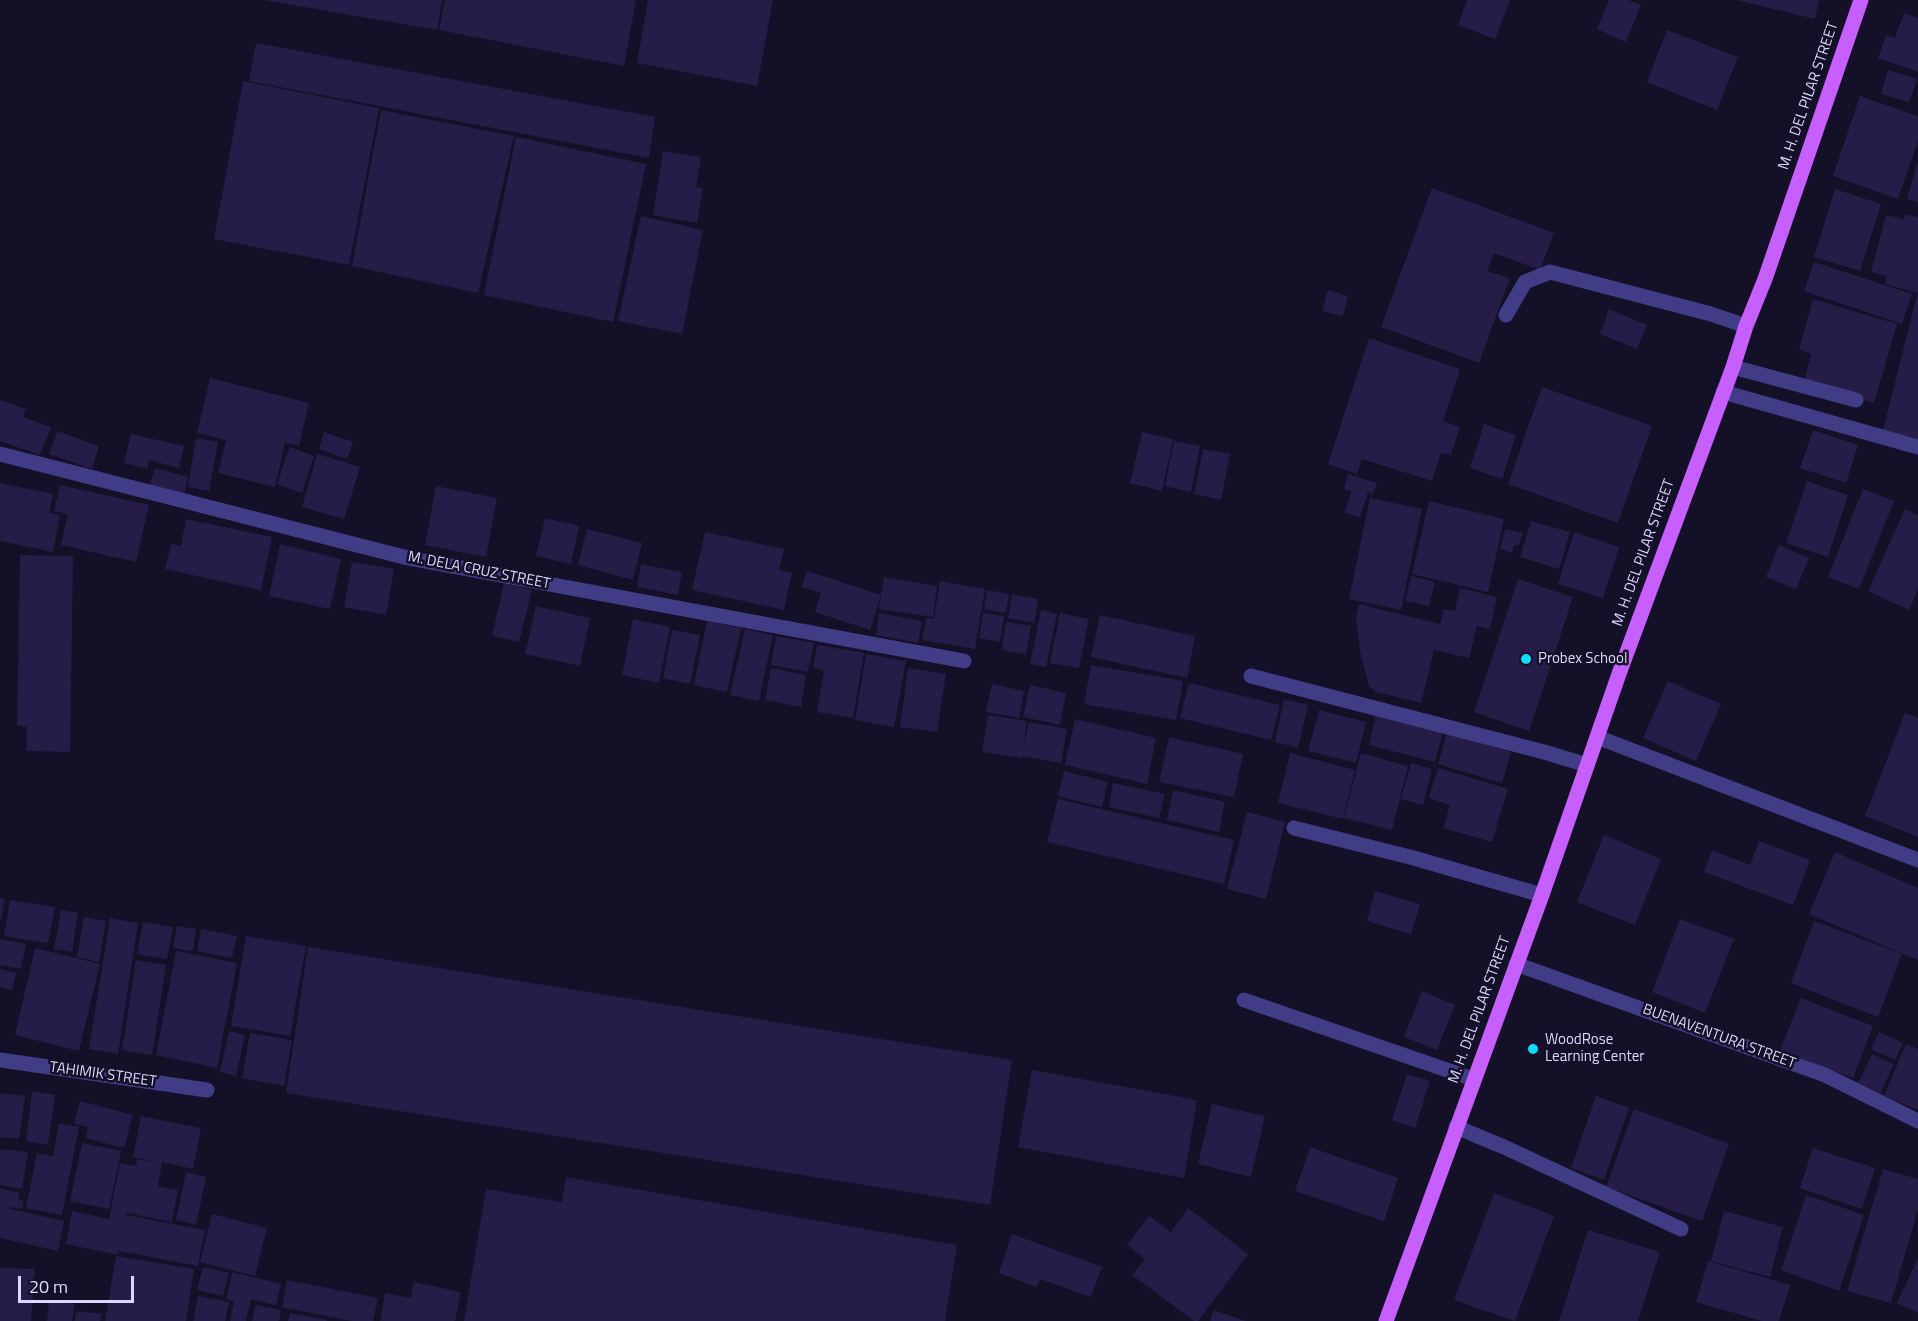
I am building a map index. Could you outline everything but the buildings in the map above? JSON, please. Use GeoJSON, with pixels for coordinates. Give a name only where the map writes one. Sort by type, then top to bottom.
{"type":"FeatureCollection","features":[{"type":"Feature","properties":{"kind":"main road","name":"M. H. DEL PILAR STREET"},"geometry":{"type":"LineString","coordinates":[[1386,1321],[1765,279],[1861,0]]}},
{"type":"Feature","properties":{"kind":"street"},"geometry":{"type":"LineString","coordinates":[[1506,315],[1525,282],[1550,272],[1711,314],[1746,326]]}},
{"type":"Feature","properties":{"kind":"street"},"geometry":{"type":"LineString","coordinates":[[1732,367],[1856,400]]}},
{"type":"Feature","properties":{"kind":"street"},"geometry":{"type":"LineString","coordinates":[[1723,392],[1918,447]]}},
{"type":"Feature","properties":{"kind":"street","name":"M. DELA CRUZ STREET"},"geometry":{"type":"LineString","coordinates":[[0,454],[408,558],[964,661]]}},
{"type":"Feature","properties":{"kind":"street"},"geometry":{"type":"LineString","coordinates":[[1251,676],[1587,765]]}},
{"type":"Feature","properties":{"kind":"street"},"geometry":{"type":"LineString","coordinates":[[1597,736],[1918,860]]}},
{"type":"Feature","properties":{"kind":"street"},"geometry":{"type":"LineString","coordinates":[[1294,828],[1410,857],[1542,895]]}},
{"type":"Feature","properties":{"kind":"street","name":"BUENAVENTURA STREET"},"geometry":{"type":"LineString","coordinates":[[1516,964],[1825,1075],[1918,1121]]}},
{"type":"Feature","properties":{"kind":"street"},"geometry":{"type":"LineString","coordinates":[[1244,1000],[1473,1079]]}},
{"type":"Feature","properties":{"kind":"street","name":"TAHIMIK STREET"},"geometry":{"type":"LineString","coordinates":[[0,1060],[207,1090]]}},
{"type":"Feature","properties":{"kind":"street"},"geometry":{"type":"LineString","coordinates":[[1456,1127],[1682,1229]]}},
{"type":"Feature","properties":{"kind":"place","name":"Probex School"},"geometry":{"type":"Point","coordinates":[1526,659]}},
{"type":"Feature","properties":{"kind":"place","name":"WoodRose Learning Center"},"geometry":{"type":"Point","coordinates":[1533,1049]}}]}
